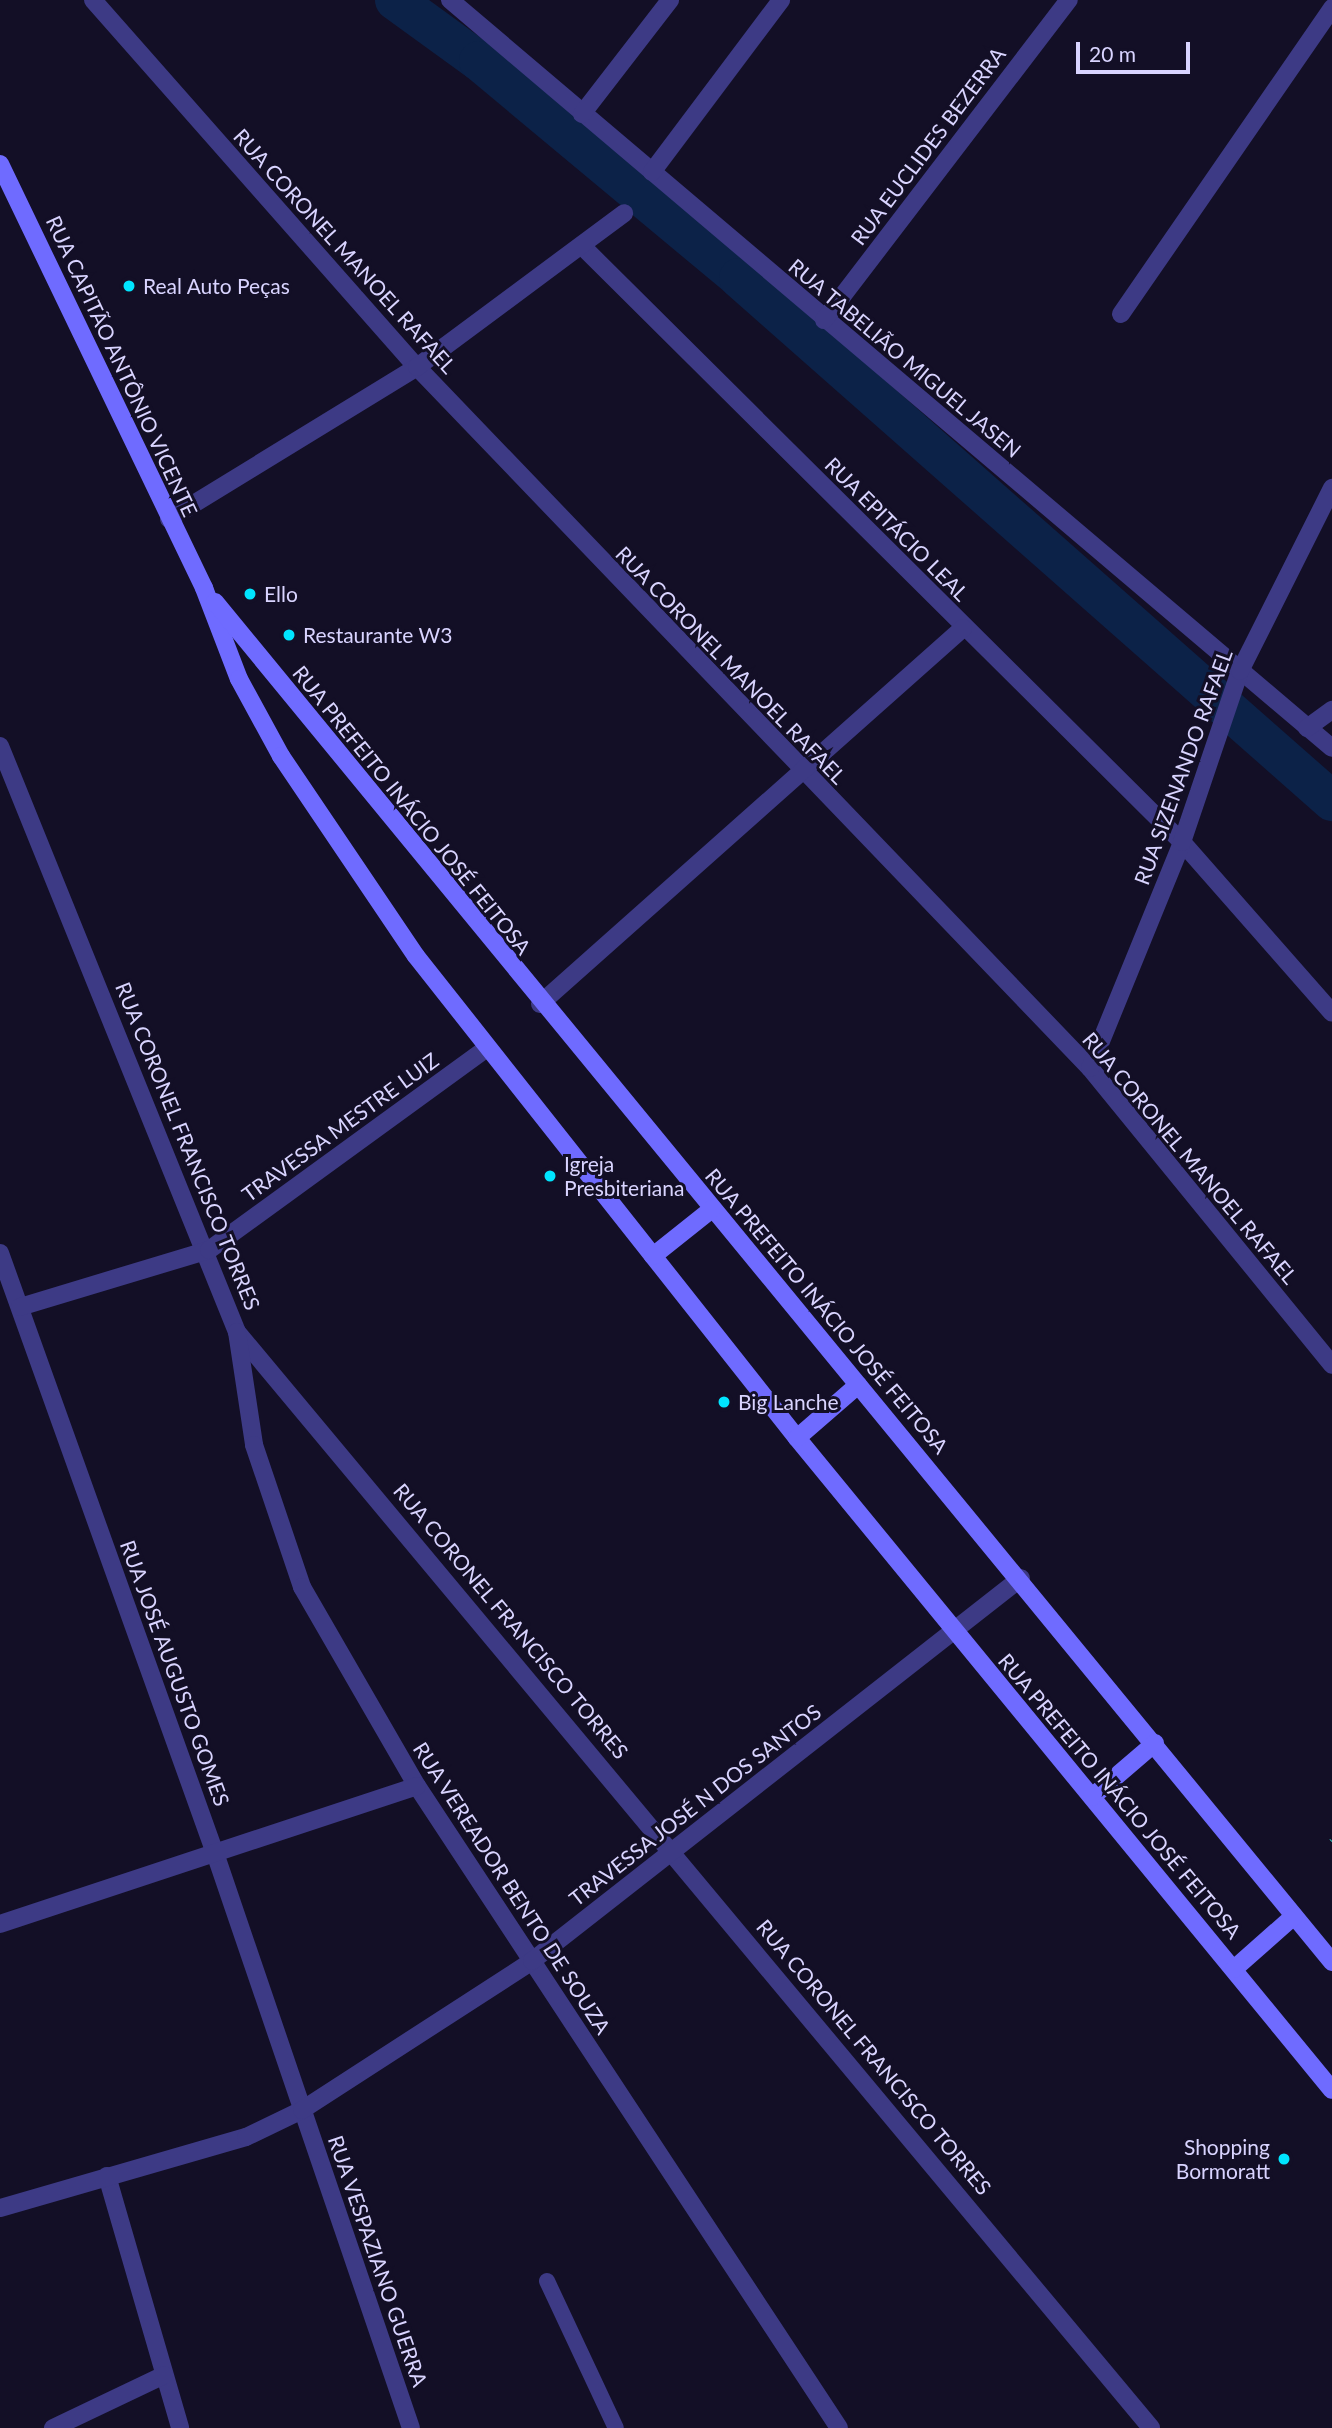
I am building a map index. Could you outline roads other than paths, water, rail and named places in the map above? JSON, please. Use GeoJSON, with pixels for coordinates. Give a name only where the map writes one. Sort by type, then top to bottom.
{"type":"FeatureCollection","features":[{"type":"Feature","properties":{"kind":"main road","name":"RUA CAPITÃO ANTÔNIO VICENTE"},"geometry":{"type":"LineString","coordinates":[[0,164],[204,588]]}},
{"type":"Feature","properties":{"kind":"main road","name":"RUA PREFEITO INÁCIO JOSÉ FEITOSA"},"geometry":{"type":"LineString","coordinates":[[204,588],[540,1004],[1021,1578],[1332,1962]]}},
{"type":"Feature","properties":{"kind":"main road","name":"RUA PREFEITO INÁCIO JOSÉ FEITOSA"},"geometry":{"type":"LineString","coordinates":[[204,588],[239,679],[281,756],[416,956],[797,1438],[1332,2090]]}},
{"type":"Feature","properties":{"kind":"main road"},"geometry":{"type":"LineString","coordinates":[[653,1256],[712,1209]]}},
{"type":"Feature","properties":{"kind":"main road"},"geometry":{"type":"LineString","coordinates":[[797,1438],[858,1385]]}},
{"type":"Feature","properties":{"kind":"main road"},"geometry":{"type":"LineString","coordinates":[[1092,1797],[1156,1742]]}},
{"type":"Feature","properties":{"kind":"main road"},"geometry":{"type":"LineString","coordinates":[[1234,1969],[1294,1916]]}},
{"type":"Feature","properties":{"kind":"street","name":"RUA CORONEL MANOEL RAFAEL"},"geometry":{"type":"LineString","coordinates":[[93,0],[417,368],[802,774],[1090,1068],[1332,1365]]}},
{"type":"Feature","properties":{"kind":"street","name":"RUA TABELIÃO MIGUEL JASEN"},"geometry":{"type":"LineString","coordinates":[[450,0],[824,320],[1332,748]]}},
{"type":"Feature","properties":{"kind":"street"},"geometry":{"type":"LineString","coordinates":[[582,114],[670,0]]}},
{"type":"Feature","properties":{"kind":"street"},"geometry":{"type":"LineString","coordinates":[[652,172],[781,0]]}},
{"type":"Feature","properties":{"kind":"street","name":"RUA EUCLIDES BEZERRA"},"geometry":{"type":"LineString","coordinates":[[824,320],[1069,0]]}},
{"type":"Feature","properties":{"kind":"street"},"geometry":{"type":"LineString","coordinates":[[1121,314],[1332,8]]}},
{"type":"Feature","properties":{"kind":"street"},"geometry":{"type":"LineString","coordinates":[[169,519],[417,368],[583,247],[624,213]]}},
{"type":"Feature","properties":{"kind":"street","name":"RUA EPITÁCIO LEAL"},"geometry":{"type":"LineString","coordinates":[[583,247],[963,628],[1182,842],[1332,1013]]}},
{"type":"Feature","properties":{"kind":"street","name":"RUA SIZENANDO RAFAEL"},"geometry":{"type":"LineString","coordinates":[[1090,1068],[1182,842],[1240,671],[1332,488]]}},
{"type":"Feature","properties":{"kind":"street"},"geometry":{"type":"LineString","coordinates":[[540,1004],[802,774],[963,628]]}},
{"type":"Feature","properties":{"kind":"street"},"geometry":{"type":"LineString","coordinates":[[1307,728],[1332,710]]}},
{"type":"Feature","properties":{"kind":"street","name":"RUA CORONEL FRANCISCO TORRES"},"geometry":{"type":"LineString","coordinates":[[0,746],[209,1250],[237,1332],[675,1851],[1151,2428]]}},
{"type":"Feature","properties":{"kind":"street","name":"TRAVESSA MESTRE LUIZ"},"geometry":{"type":"LineString","coordinates":[[19,1307],[209,1250],[487,1048]]}},
{"type":"Feature","properties":{"kind":"street","name":"RUA JOSÉ AUGUSTO GOMES"},"geometry":{"type":"LineString","coordinates":[[0,1253],[3,1275],[19,1307],[215,1853],[302,2110]]}},
{"type":"Feature","properties":{"kind":"street","name":"RUA VEREADOR BENTO DE SOUZA"},"geometry":{"type":"LineString","coordinates":[[237,1332],[254,1445],[278,1528],[302,1587],[417,1786],[839,2428]]}},
{"type":"Feature","properties":{"kind":"street","name":"TRAVESSA JOSÉ N DOS SANTOS"},"geometry":{"type":"LineString","coordinates":[[0,2207],[246,2137],[302,2110],[532,1961],[1021,1578]]}},
{"type":"Feature","properties":{"kind":"street"},"geometry":{"type":"LineString","coordinates":[[0,1924],[417,1786]]}},
{"type":"Feature","properties":{"kind":"street","name":"RUA VESPAZIANO GUERRA"},"geometry":{"type":"LineString","coordinates":[[302,2110],[411,2428]]}},
{"type":"Feature","properties":{"kind":"street"},"geometry":{"type":"LineString","coordinates":[[107,2176],[180,2428]]}},
{"type":"Feature","properties":{"kind":"street"},"geometry":{"type":"LineString","coordinates":[[53,2428],[164,2375]]}},
{"type":"Feature","properties":{"kind":"lane"},"geometry":{"type":"LineString","coordinates":[[547,2281],[616,2428]]}},
{"type":"Feature","properties":{"kind":"waterway"},"geometry":{"type":"LineString","coordinates":[[395,0],[479,61],[739,278],[1332,801]]}},
{"type":"Feature","properties":{"kind":"place","name":"Real Auto Peças"},"geometry":{"type":"Point","coordinates":[129,286]}},
{"type":"Feature","properties":{"kind":"place","name":"Ello"},"geometry":{"type":"Point","coordinates":[250,594]}},
{"type":"Feature","properties":{"kind":"place","name":"Restaurante W3"},"geometry":{"type":"Point","coordinates":[289,635]}},
{"type":"Feature","properties":{"kind":"place","name":"Igreja Presbiteriana"},"geometry":{"type":"Point","coordinates":[550,1176]}},
{"type":"Feature","properties":{"kind":"place","name":"Big Lanche"},"geometry":{"type":"Point","coordinates":[724,1402]}},
{"type":"Feature","properties":{"kind":"place","name":"Shopping Bormoratt"},"geometry":{"type":"Point","coordinates":[1284,2159]}}]}
